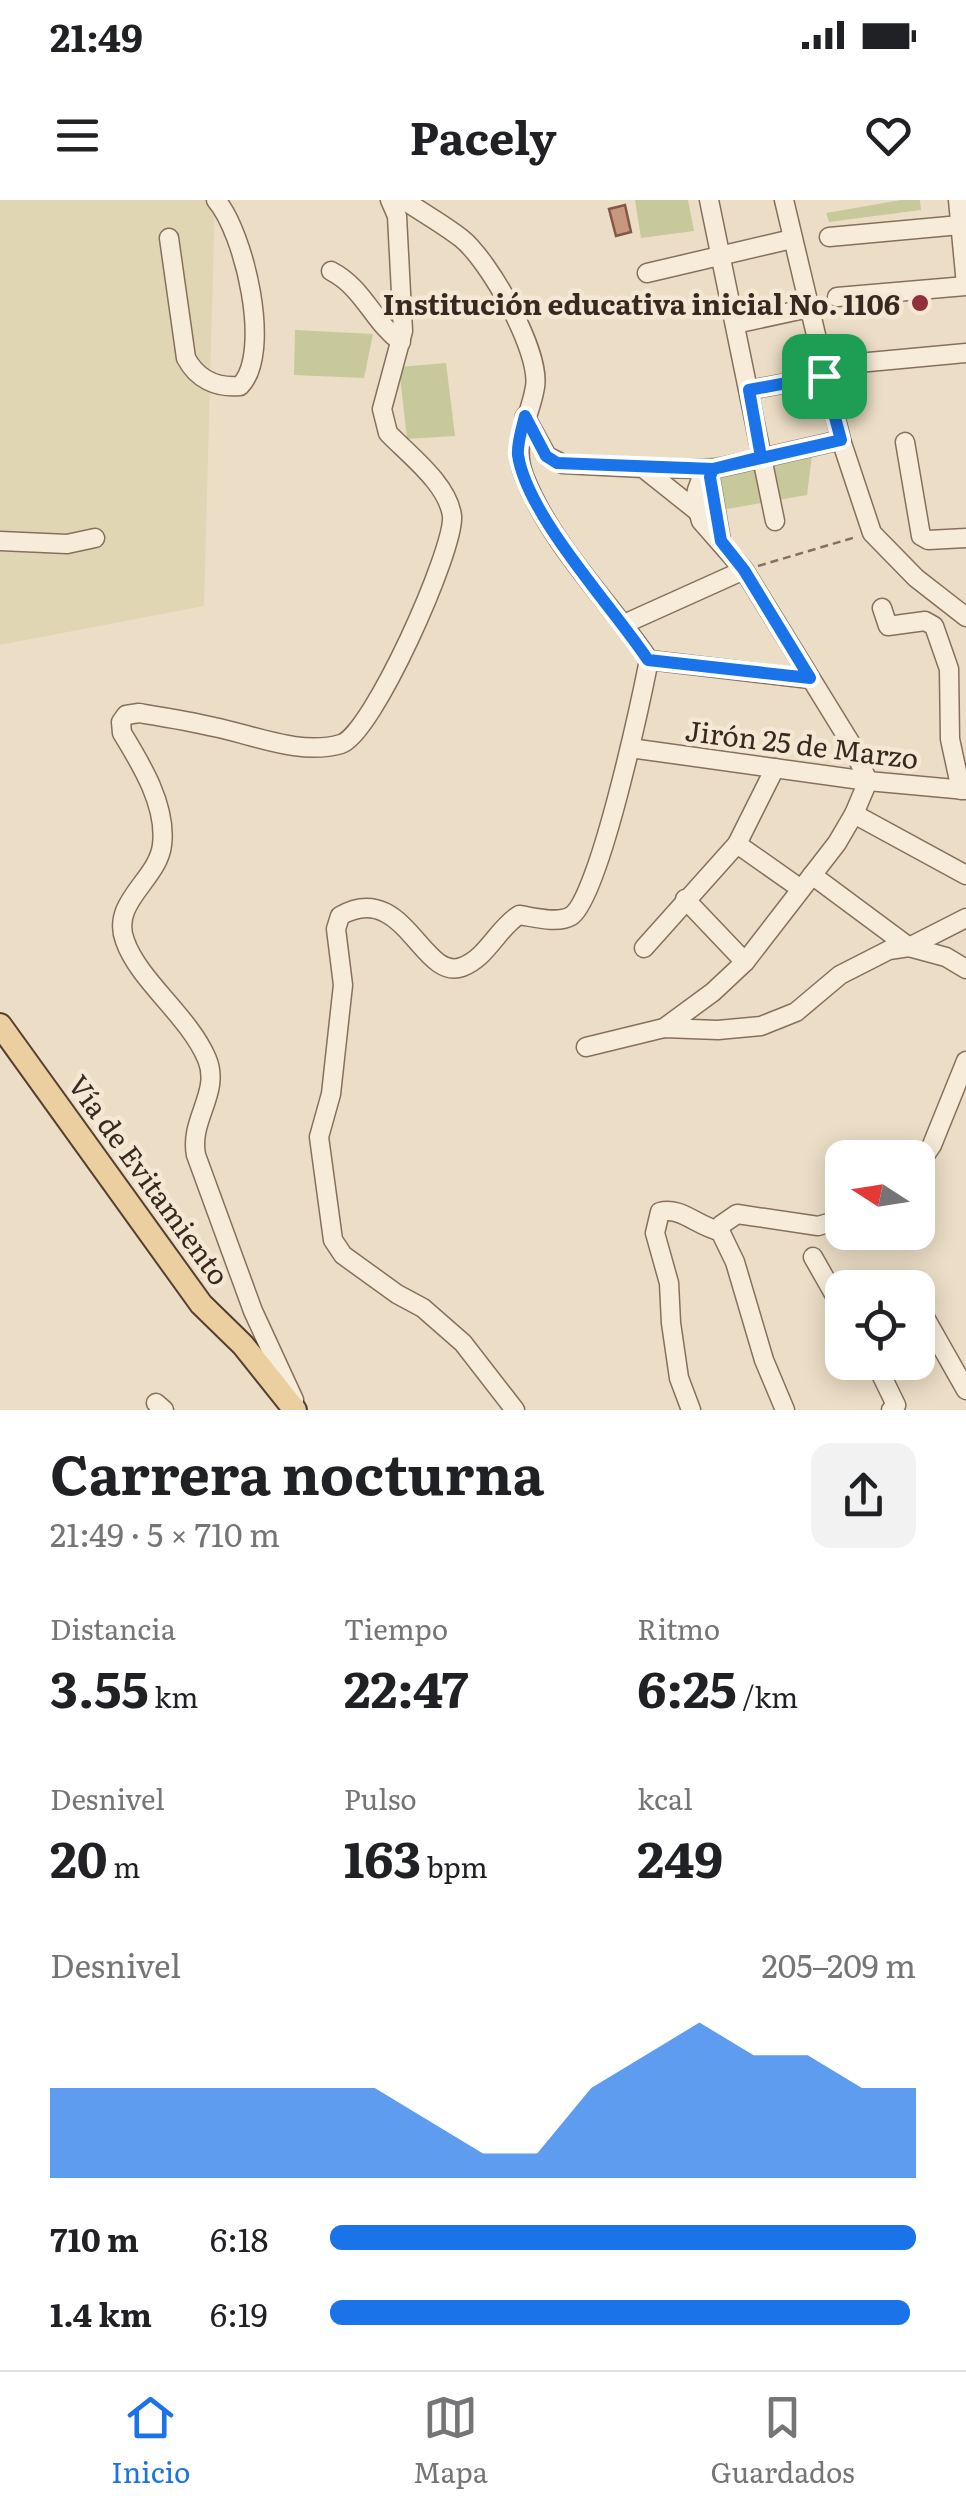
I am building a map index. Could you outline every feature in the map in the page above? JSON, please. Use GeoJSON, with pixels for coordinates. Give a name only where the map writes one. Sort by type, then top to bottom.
{"type":"FeatureCollection","features":[{"type":"Feature","properties":{"kind":"main road","name":"Vía de Evitamiento"},"geometry":{"type":"LineString","coordinates":[[0,1025],[201,1304],[243,1345],[297,1410]]}},
{"type":"Feature","properties":{"kind":"street"},"geometry":{"type":"LineString","coordinates":[[169,238],[186,358],[195,372],[209,382],[240,386],[247,378],[255,344],[250,298],[238,236],[216,200]]}},
{"type":"Feature","properties":{"kind":"street"},"geometry":{"type":"LineString","coordinates":[[297,1410],[253,1311],[196,1155],[194,1131],[211,1080],[206,1058],[124,940],[122,918],[162,844],[156,797],[122,732],[121,722],[126,714],[140,713],[305,748],[344,744],[356,735],[394,677],[447,543],[452,520],[448,502],[435,483],[388,432],[384,422],[382,409],[403,331],[397,216],[390,200]]}},
{"type":"Feature","properties":{"kind":"street"},"geometry":{"type":"LineString","coordinates":[[404,200],[464,240],[486,266],[534,362],[536,386],[517,451],[524,476],[572,559],[648,660],[604,845],[582,904],[574,915],[562,920],[518,915],[467,965],[456,969],[442,966],[409,931],[377,908],[362,906],[347,912],[340,916],[336,929],[342,985],[331,1094],[319,1138],[333,1240],[343,1255],[396,1294],[423,1308],[463,1344],[515,1410]]}},
{"type":"Feature","properties":{"kind":"street"},"geometry":{"type":"LineString","coordinates":[[708,200],[775,521]]}},
{"type":"Feature","properties":{"kind":"street"},"geometry":{"type":"LineString","coordinates":[[784,200],[824,376],[872,533],[916,578],[966,617]]}},
{"type":"Feature","properties":{"kind":"street"},"geometry":{"type":"LineString","coordinates":[[829,237],[961,214],[966,283],[837,297]]}},
{"type":"Feature","properties":{"kind":"street"},"geometry":{"type":"LineString","coordinates":[[647,272],[792,240]]}},
{"type":"Feature","properties":{"kind":"street"},"geometry":{"type":"LineString","coordinates":[[331,271],[360,293],[388,333],[401,342]]}},
{"type":"Feature","properties":{"kind":"street"},"geometry":{"type":"LineString","coordinates":[[736,324],[809,308]]}},
{"type":"Feature","properties":{"kind":"street"},"geometry":{"type":"LineString","coordinates":[[858,364],[966,353]]}},
{"type":"Feature","properties":{"kind":"street"},"geometry":{"type":"LineString","coordinates":[[749,390],[824,376]]}},
{"type":"Feature","properties":{"kind":"street"},"geometry":{"type":"LineString","coordinates":[[525,416],[546,456],[557,463],[713,469],[841,440]]}},
{"type":"Feature","properties":{"kind":"street"},"geometry":{"type":"LineString","coordinates":[[905,442],[921,536],[928,540],[966,538]]}},
{"type":"Feature","properties":{"kind":"street"},"geometry":{"type":"LineString","coordinates":[[642,468],[697,511]]}},
{"type":"Feature","properties":{"kind":"street"},"geometry":{"type":"LineString","coordinates":[[664,1028],[714,992],[745,962],[854,814],[868,781],[850,742],[744,570],[697,511],[695,500],[700,482],[713,469]]}},
{"type":"Feature","properties":{"kind":"street"},"geometry":{"type":"LineString","coordinates":[[713,469],[710,477],[721,541]]}},
{"type":"Feature","properties":{"kind":"street"},"geometry":{"type":"LineString","coordinates":[[0,541],[67,544],[95,538]]}},
{"type":"Feature","properties":{"kind":"street"},"geometry":{"type":"LineString","coordinates":[[624,624],[744,570]]}},
{"type":"Feature","properties":{"kind":"street"},"geometry":{"type":"LineString","coordinates":[[882,608],[888,626],[924,621],[934,626],[958,667],[958,737],[964,790]]}},
{"type":"Feature","properties":{"kind":"street"},"geometry":{"type":"LineString","coordinates":[[648,660],[810,678]]}},
{"type":"Feature","properties":{"kind":"street","name":"Jirón 25 de Marzo"},"geometry":{"type":"LineString","coordinates":[[630,748],[868,781],[964,790]]}},
{"type":"Feature","properties":{"kind":"street"},"geometry":{"type":"LineString","coordinates":[[644,948],[737,844],[775,768]]}},
{"type":"Feature","properties":{"kind":"street"},"geometry":{"type":"LineString","coordinates":[[854,814],[966,875]]}},
{"type":"Feature","properties":{"kind":"street"},"geometry":{"type":"LineString","coordinates":[[737,844],[909,947],[946,956],[966,969]]}},
{"type":"Feature","properties":{"kind":"street"},"geometry":{"type":"LineString","coordinates":[[685,899],[745,962]]}},
{"type":"Feature","properties":{"kind":"street"},"geometry":{"type":"LineString","coordinates":[[586,1047],[664,1028],[718,1030],[761,1026],[796,1012],[840,974],[888,950],[909,947],[966,918]]}},
{"type":"Feature","properties":{"kind":"street"},"geometry":{"type":"LineString","coordinates":[[934,1140],[966,1061]]}},
{"type":"Feature","properties":{"kind":"street"},"geometry":{"type":"LineString","coordinates":[[691,1410],[679,1378],[670,1323],[669,1282],[655,1226],[660,1212],[674,1210],[720,1231],[735,1262],[764,1360],[785,1410]]}},
{"type":"Feature","properties":{"kind":"street"},"geometry":{"type":"LineString","coordinates":[[720,1231],[737,1214],[825,1224]]}},
{"type":"Feature","properties":{"kind":"street"},"geometry":{"type":"LineString","coordinates":[[813,1258],[825,1279]]}},
{"type":"Feature","properties":{"kind":"street"},"geometry":{"type":"LineString","coordinates":[[935,1335],[966,1390]]}},
{"type":"Feature","properties":{"kind":"street"},"geometry":{"type":"LineString","coordinates":[[882,1380],[894,1408]]}},
{"type":"Feature","properties":{"kind":"path"},"geometry":{"type":"LineString","coordinates":[[744,570],[872,533]]}},
{"type":"Feature","properties":{"kind":"shaded area"},"geometry":{"type":"Polygon","coordinates":[[[0,200],[215,200],[204,606],[0,645],[0,200]]]}},
{"type":"Feature","properties":{"kind":"green space"},"geometry":{"type":"Polygon","coordinates":[[[635,200],[688,200],[694,231],[641,238],[635,200]]]}},
{"type":"Feature","properties":{"kind":"green space"},"geometry":{"type":"Polygon","coordinates":[[[920,200],[921,210],[829,222],[826,213],[920,200]]]}},
{"type":"Feature","properties":{"kind":"green space"},"geometry":{"type":"Polygon","coordinates":[[[295,330],[373,334],[364,378],[294,375],[295,330]]]}},
{"type":"Feature","properties":{"kind":"green space"},"geometry":{"type":"Polygon","coordinates":[[[446,363],[455,436],[407,439],[399,367],[446,363]]]}},
{"type":"Feature","properties":{"kind":"green space"},"geometry":{"type":"Polygon","coordinates":[[[813,447],[807,495],[716,511],[704,458],[813,447]]]}},
{"type":"Feature","properties":{"kind":"building"},"geometry":{"type":"Polygon","coordinates":[[[625,205],[631,232],[616,236],[609,209],[625,205]]]}},
{"type":"Feature","properties":{"kind":"place","name":"Institución educativa inicial No. 1106"},"geometry":{"type":"Point","coordinates":[920,303]}},
{"type":"Feature","properties":{"kind":"route"},"geometry":{"type":"LineString","coordinates":[[824,376],[749,390],[761,457],[713,469],[557,463],[546,456],[525,416],[517,451],[524,476],[572,559],[648,660],[810,678],[744,570],[721,541],[710,477],[713,469],[841,440],[824,376]]}}]}
